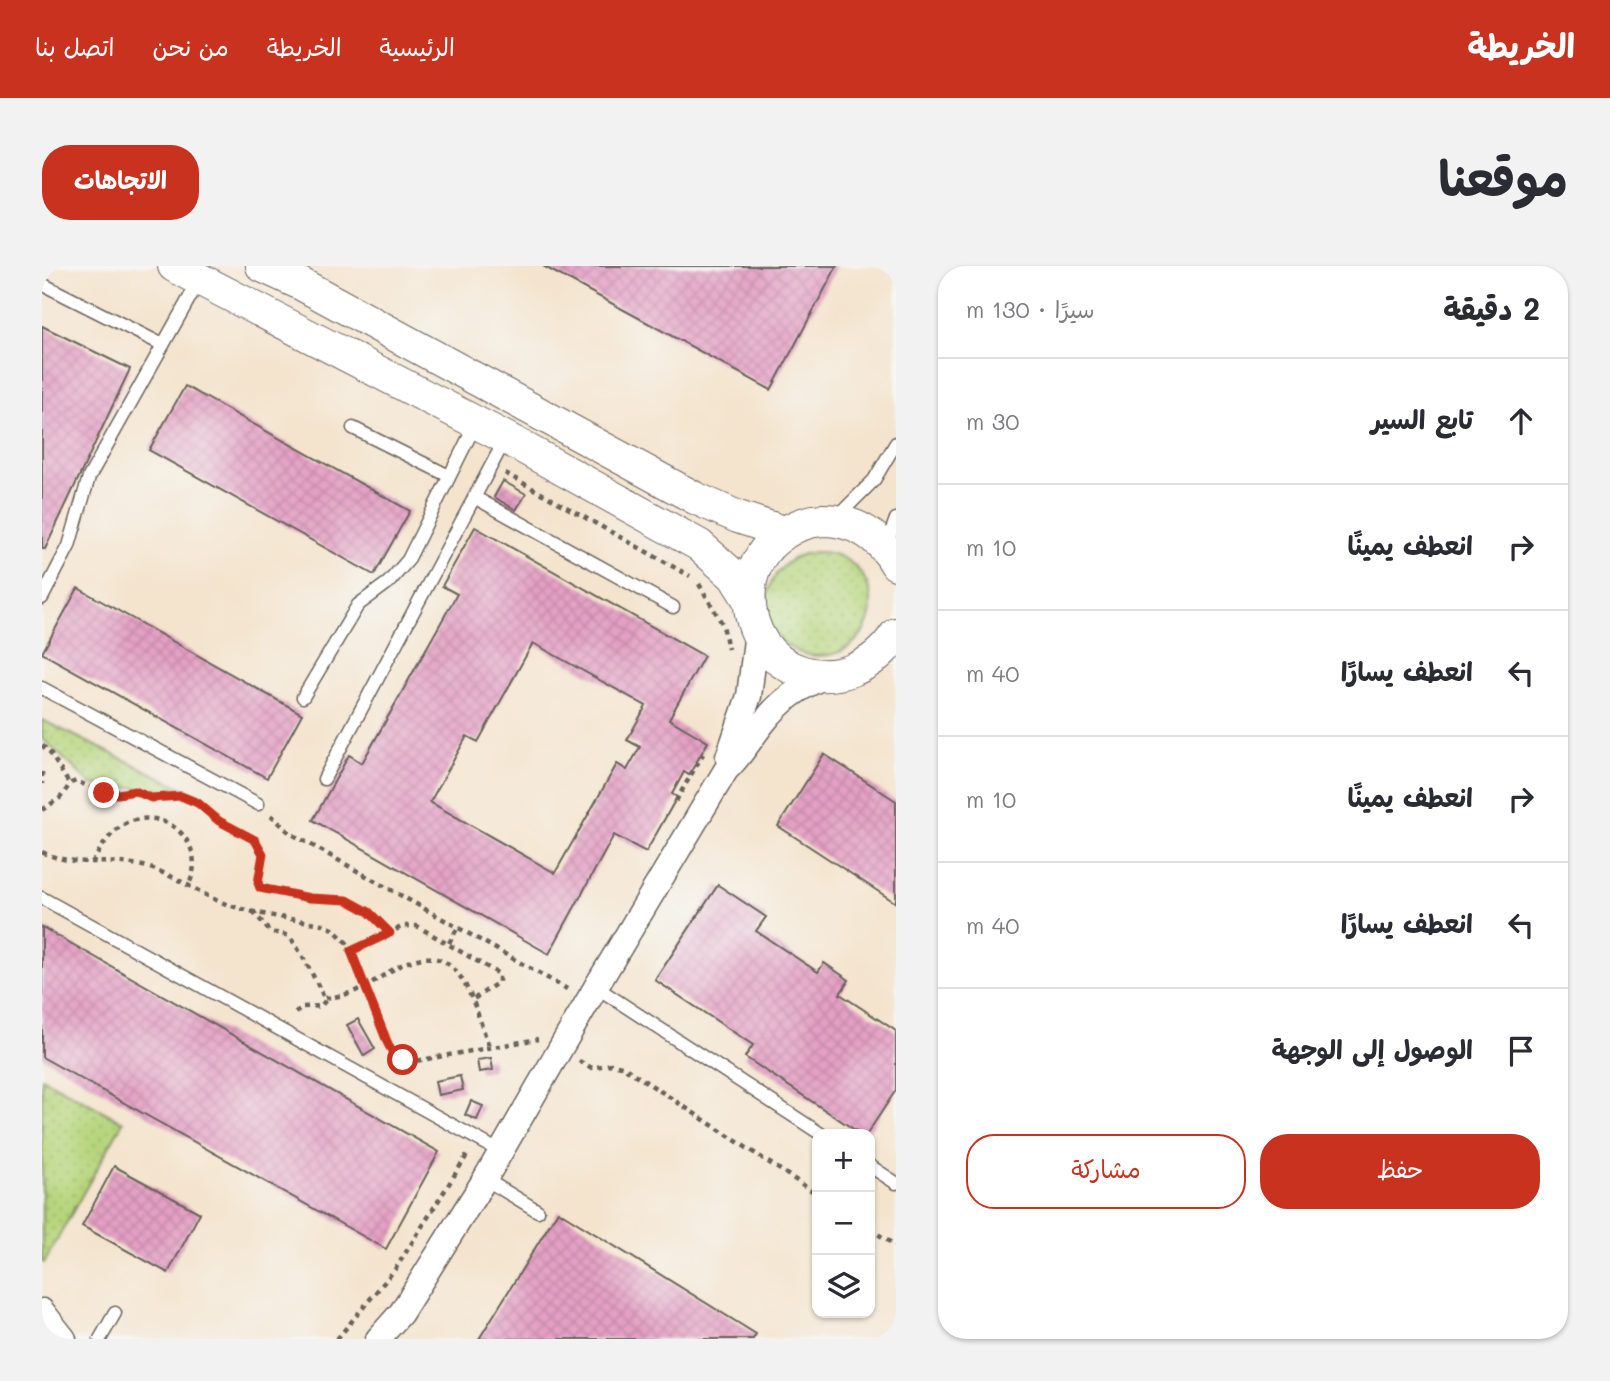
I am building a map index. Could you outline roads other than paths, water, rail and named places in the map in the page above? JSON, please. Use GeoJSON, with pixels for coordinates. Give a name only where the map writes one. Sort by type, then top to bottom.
{"type":"FeatureCollection","features":[{"type":"Feature","properties":{"kind":"street"},"geometry":{"type":"LineString","coordinates":[[265,267],[695,498],[738,517],[784,532]]}},
{"type":"Feature","properties":{"kind":"street"},"geometry":{"type":"LineString","coordinates":[[187,272],[476,422],[499,451],[699,545],[734,576],[749,600]]}},
{"type":"Feature","properties":{"kind":"street"},"geometry":{"type":"LineString","coordinates":[[826,676],[805,673],[785,664],[769,650],[757,632],[751,617],[749,600],[751,580],[758,561],[769,545],[784,532],[816,520],[834,520],[853,525],[892,547]]}},
{"type":"Feature","properties":{"kind":"street"},"geometry":{"type":"LineString","coordinates":[[378,1339],[401,1313],[485,1179],[726,770],[749,696],[757,632]]}},
{"type":"Feature","properties":{"kind":"street"},"geometry":{"type":"LineString","coordinates":[[858,669],[886,649],[896,634]]}},
{"type":"Feature","properties":{"kind":"street"},"geometry":{"type":"LineString","coordinates":[[726,770],[776,707],[810,682],[858,669],[896,674]]}},
{"type":"Feature","properties":{"kind":"street"},"geometry":{"type":"LineString","coordinates":[[42,1311],[64,1339]]}},
{"type":"Feature","properties":{"kind":"street"},"geometry":{"type":"LineString","coordinates":[[393,1339],[401,1313]]}},
{"type":"Feature","properties":{"kind":"lane"},"geometry":{"type":"LineString","coordinates":[[42,598],[69,546],[89,477],[163,345],[187,272]]}},
{"type":"Feature","properties":{"kind":"lane"},"geometry":{"type":"LineString","coordinates":[[42,284],[163,345]]}},
{"type":"Feature","properties":{"kind":"lane"},"geometry":{"type":"LineString","coordinates":[[303,697],[351,615],[367,597],[389,582],[408,560],[476,422]]}},
{"type":"Feature","properties":{"kind":"lane"},"geometry":{"type":"LineString","coordinates":[[354,428],[449,476]]}},
{"type":"Feature","properties":{"kind":"lane"},"geometry":{"type":"LineString","coordinates":[[834,520],[874,480],[896,443]]}},
{"type":"Feature","properties":{"kind":"lane"},"geometry":{"type":"LineString","coordinates":[[324,779],[499,451]]}},
{"type":"Feature","properties":{"kind":"lane"},"geometry":{"type":"LineString","coordinates":[[474,497],[673,607]]}},
{"type":"Feature","properties":{"kind":"lane"},"geometry":{"type":"LineString","coordinates":[[42,688],[258,804]]}},
{"type":"Feature","properties":{"kind":"lane"},"geometry":{"type":"LineString","coordinates":[[42,898],[501,1152]]}},
{"type":"Feature","properties":{"kind":"lane"},"geometry":{"type":"LineString","coordinates":[[596,987],[813,1129]]}},
{"type":"Feature","properties":{"kind":"lane"},"geometry":{"type":"LineString","coordinates":[[875,1169],[896,1183]]}},
{"type":"Feature","properties":{"kind":"lane"},"geometry":{"type":"LineString","coordinates":[[485,1179],[538,1211]]}},
{"type":"Feature","properties":{"kind":"lane"},"geometry":{"type":"LineString","coordinates":[[100,1339],[115,1313]]}}]}
